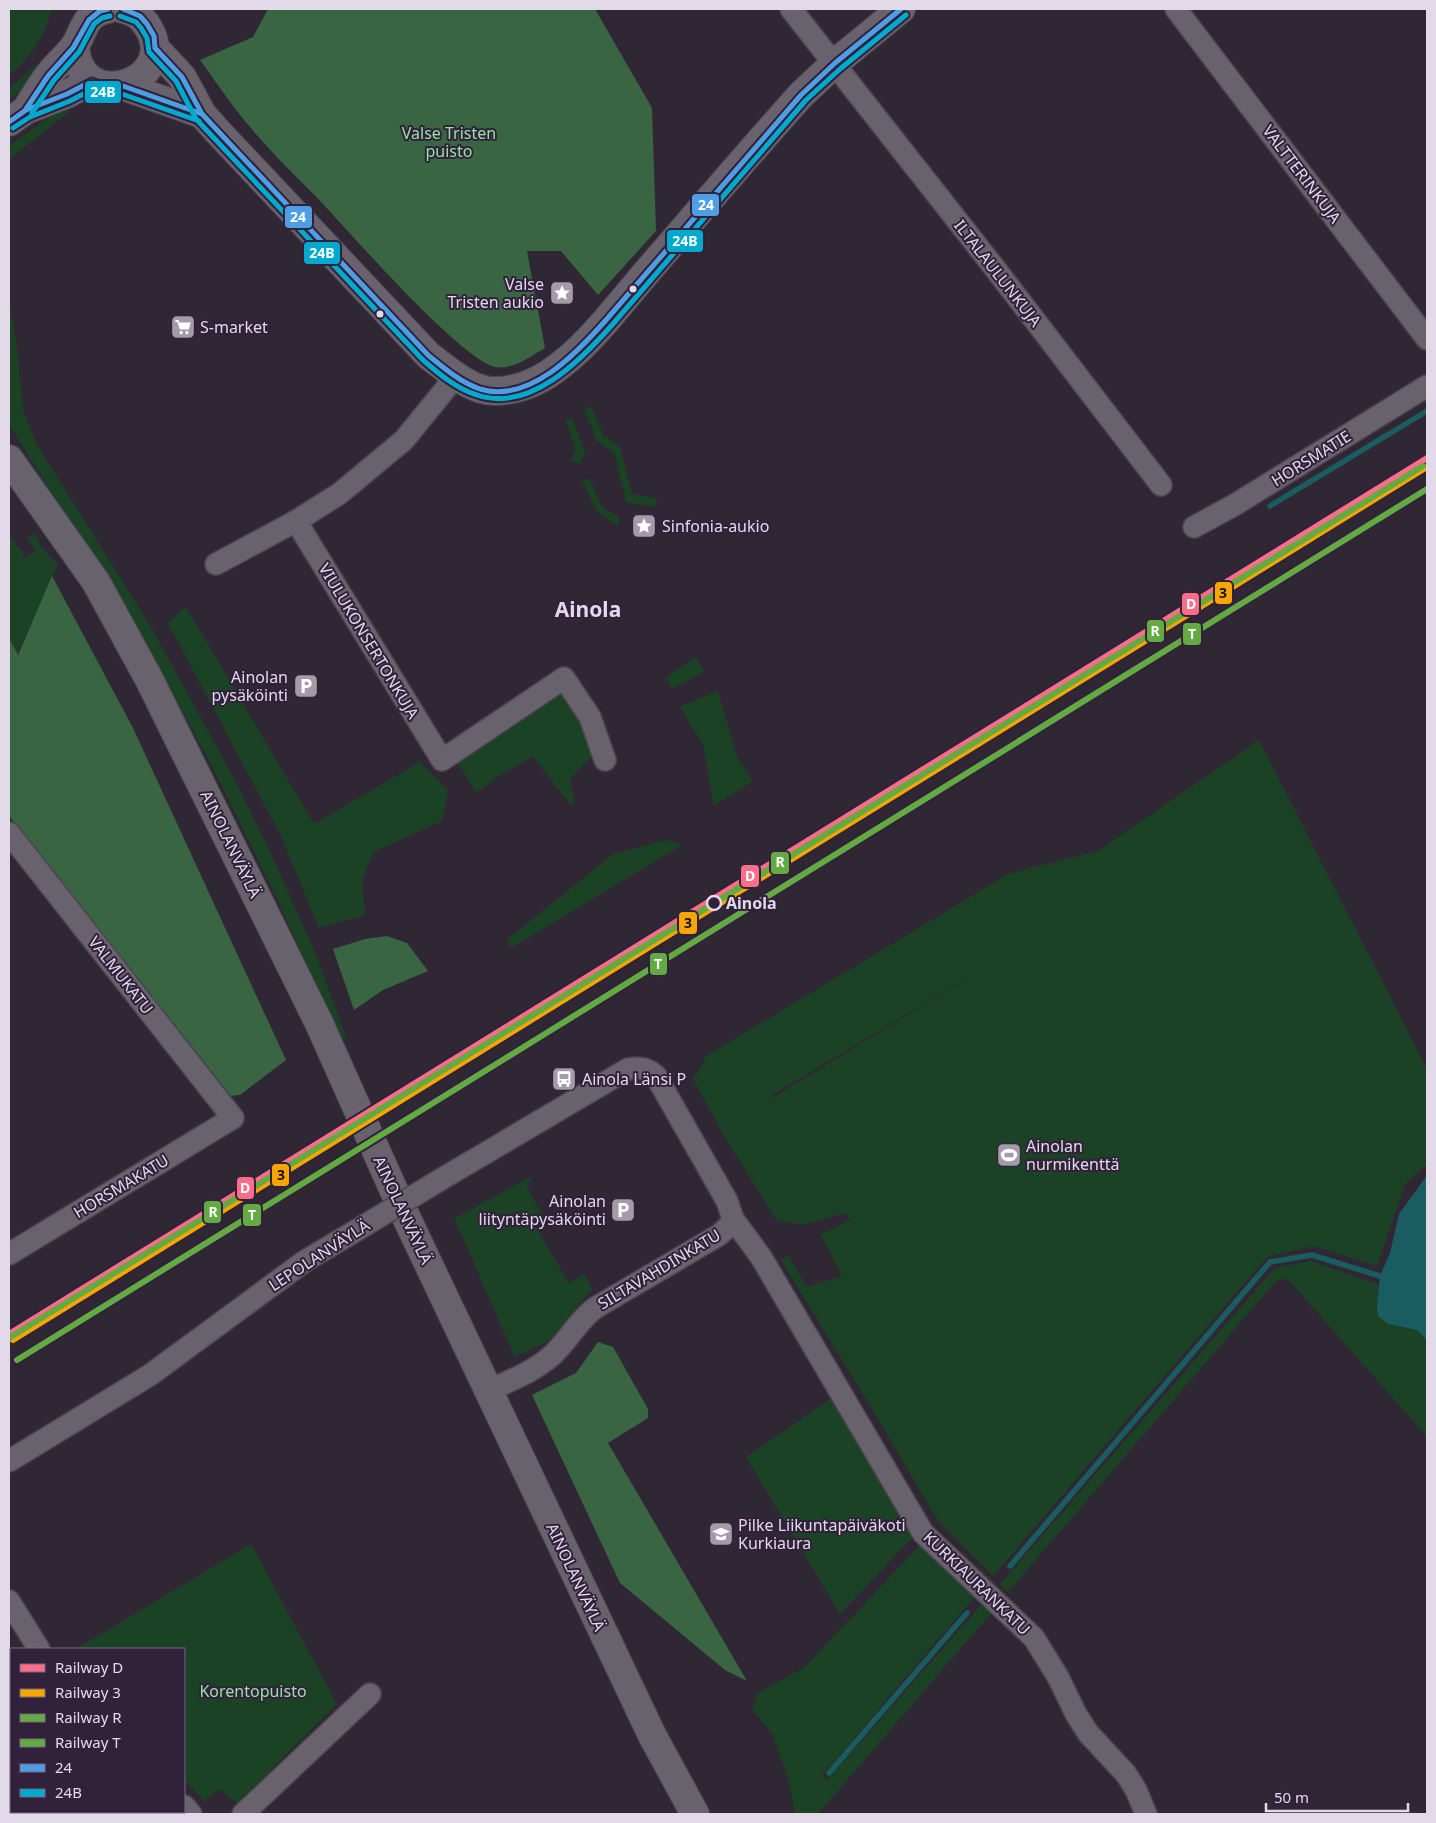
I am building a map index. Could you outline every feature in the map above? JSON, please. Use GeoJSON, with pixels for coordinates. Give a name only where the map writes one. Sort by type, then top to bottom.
{"type":"FeatureCollection","features":[{"type":"Feature","properties":{"kind":"main road"},"geometry":{"type":"LineString","coordinates":[[155,48],[182,77],[202,114],[428,355],[456,376],[479,388],[495,392],[537,381],[563,364],[606,320],[783,115],[835,63],[901,9]]}},
{"type":"Feature","properties":{"kind":"main road"},"geometry":{"type":"LineString","coordinates":[[17,116],[51,72],[75,46],[82,28],[111,11],[140,16],[154,36],[155,48],[152,62],[137,79],[123,86]]}},
{"type":"Feature","properties":{"kind":"main road"},"geometry":{"type":"LineString","coordinates":[[75,46],[77,64],[92,81],[106,86],[123,86],[202,114]]}},
{"type":"Feature","properties":{"kind":"main road"},"geometry":{"type":"LineString","coordinates":[[17,116],[92,81]]}},
{"type":"Feature","properties":{"kind":"main road","name":"AINOLANVÄYLÄ"},"geometry":{"type":"LineString","coordinates":[[9,459],[96,582],[149,679],[319,1023],[391,1185],[652,1735],[695,1814]]}},
{"type":"Feature","properties":{"kind":"street","name":"ILTALAULUNKUJA"},"geometry":{"type":"LineString","coordinates":[[792,9],[1161,485]]}},
{"type":"Feature","properties":{"kind":"street","name":"VALTTERINKUJA"},"geometry":{"type":"LineString","coordinates":[[1176,9],[1427,339]]}},
{"type":"Feature","properties":{"kind":"street"},"geometry":{"type":"LineString","coordinates":[[216,564],[296,521],[339,494],[404,440],[456,376]]}},
{"type":"Feature","properties":{"kind":"street","name":"HORSMATIE"},"geometry":{"type":"LineString","coordinates":[[1194,527],[1236,504],[1427,386]]}},
{"type":"Feature","properties":{"kind":"street","name":"VIULUKONSERTONKUJA"},"geometry":{"type":"LineString","coordinates":[[296,521],[442,760],[564,678],[590,716],[605,760]]}},
{"type":"Feature","properties":{"kind":"street","name":"VALMUKATU"},"geometry":{"type":"LineString","coordinates":[[9,833],[233,1118]]}},
{"type":"Feature","properties":{"kind":"street","name":"SILTAVAHDINKATU"},"geometry":{"type":"LineString","coordinates":[[488,1390],[517,1377],[549,1358],[590,1312],[719,1235],[734,1219],[727,1201],[656,1076],[649,1070],[640,1067]]}},
{"type":"Feature","properties":{"kind":"street","name":"LEPOLANVÄYLÄ"},"geometry":{"type":"LineString","coordinates":[[9,1461],[150,1375],[305,1261],[628,1069],[640,1067]]}},
{"type":"Feature","properties":{"kind":"street","name":"HORSMAKATU"},"geometry":{"type":"LineString","coordinates":[[9,1254],[233,1118]]}},
{"type":"Feature","properties":{"kind":"street","name":"KURKIAURANKATU"},"geometry":{"type":"LineString","coordinates":[[734,1219],[761,1257],[923,1533],[1034,1638],[1058,1676],[1076,1714],[1088,1733],[1126,1774],[1136,1790],[1146,1814]]}},
{"type":"Feature","properties":{"kind":"street"},"geometry":{"type":"LineString","coordinates":[[9,1601],[38,1648]]}},
{"type":"Feature","properties":{"kind":"street"},"geometry":{"type":"LineString","coordinates":[[243,1814],[370,1694]]}},
{"type":"Feature","properties":{"kind":"green space"},"geometry":{"type":"Polygon","coordinates":[[[9,9],[52,9],[36,45],[24,61],[9,75],[9,9]]]}},
{"type":"Feature","properties":{"kind":"green space","name":"Valse Tristen puisto"},"geometry":{"type":"Polygon","coordinates":[[[268,9],[595,9],[652,108],[656,231],[598,295],[561,251],[527,251],[545,348],[522,362],[509,366],[496,367],[480,360],[434,321],[408,295],[267,147],[237,111],[200,60],[253,37],[268,9]]]}},
{"type":"Feature","properties":{"kind":"green space"},"geometry":{"type":"Polygon","coordinates":[[[37,64],[41,69],[9,100],[9,89],[37,64]]]}},
{"type":"Feature","properties":{"kind":"green space"},"geometry":{"type":"Polygon","coordinates":[[[68,104],[70,111],[9,159],[9,146],[68,104]]]}},
{"type":"Feature","properties":{"kind":"green space"},"geometry":{"type":"Polygon","coordinates":[[[9,300],[17,347],[23,410],[37,445],[151,627],[237,784],[268,847],[317,957],[346,1037],[340,1041],[280,905],[217,776],[161,672],[9,424],[9,300]]]}},
{"type":"Feature","properties":{"kind":"green space"},"geometry":{"type":"Polygon","coordinates":[[[591,406],[603,435],[620,447],[632,494],[657,498],[655,507],[626,502],[614,453],[597,441],[584,409],[591,406]]]}},
{"type":"Feature","properties":{"kind":"green space"},"geometry":{"type":"Polygon","coordinates":[[[572,418],[585,452],[580,464],[571,461],[576,449],[565,420],[572,418]]]}},
{"type":"Feature","properties":{"kind":"green space"},"geometry":{"type":"Polygon","coordinates":[[[590,479],[602,507],[620,518],[618,526],[597,512],[582,480],[590,479]]]}},
{"type":"Feature","properties":{"kind":"green space"},"geometry":{"type":"Polygon","coordinates":[[[35,533],[40,545],[58,565],[17,655],[9,638],[9,534],[25,557],[36,551],[27,537],[35,533]]]}},
{"type":"Feature","properties":{"kind":"green space"},"geometry":{"type":"Polygon","coordinates":[[[52,576],[133,728],[286,1060],[240,1095],[231,1096],[9,816],[9,638],[18,655],[52,576]]]}},
{"type":"Feature","properties":{"kind":"green space"},"geometry":{"type":"Polygon","coordinates":[[[186,607],[314,824],[420,762],[448,791],[442,821],[374,852],[362,879],[365,915],[319,928],[280,834],[168,623],[186,607]]]}},
{"type":"Feature","properties":{"kind":"green space"},"geometry":{"type":"Polygon","coordinates":[[[696,657],[704,672],[672,689],[666,677],[696,657]]]}},
{"type":"Feature","properties":{"kind":"green space"},"geometry":{"type":"Polygon","coordinates":[[[562,688],[582,721],[594,754],[570,779],[574,801],[571,806],[533,756],[499,776],[476,793],[457,761],[562,688]]]}},
{"type":"Feature","properties":{"kind":"green space"},"geometry":{"type":"Polygon","coordinates":[[[718,691],[737,757],[753,781],[714,806],[703,745],[680,707],[718,691]]]}},
{"type":"Feature","properties":{"kind":"green space"},"geometry":{"type":"Polygon","coordinates":[[[1259,740],[1427,1069],[1427,1164],[1405,1184],[1377,1266],[1313,1246],[1267,1257],[993,1576],[938,1521],[781,1260],[788,1255],[807,1287],[842,1276],[821,1235],[850,1220],[845,1213],[803,1225],[776,1220],[719,1127],[693,1078],[700,1069],[705,1057],[1008,874],[1098,851],[1259,740]],[[994,962],[772,1095],[782,1111],[774,1097],[994,962]]]}},
{"type":"Feature","properties":{"kind":"green space"},"geometry":{"type":"Polygon","coordinates":[[[665,840],[682,845],[511,948],[507,940],[613,854],[665,840]]]}},
{"type":"Feature","properties":{"kind":"green space"},"geometry":{"type":"Polygon","coordinates":[[[387,936],[407,943],[428,971],[383,990],[354,1010],[333,949],[365,939],[387,936]]]}},
{"type":"Feature","properties":{"kind":"green space"},"geometry":{"type":"Polygon","coordinates":[[[533,1176],[527,1187],[544,1218],[534,1224],[569,1283],[584,1274],[592,1289],[550,1340],[515,1357],[454,1218],[533,1176]]]}},
{"type":"Feature","properties":{"kind":"green space"},"geometry":{"type":"Polygon","coordinates":[[[1311,1261],[1379,1285],[1377,1306],[1388,1324],[1417,1330],[1427,1340],[1427,1437],[1288,1279],[1277,1280],[1008,1592],[1000,1584],[1275,1268],[1311,1261]]]}},
{"type":"Feature","properties":{"kind":"green space"},"geometry":{"type":"Polygon","coordinates":[[[598,1342],[613,1347],[648,1409],[648,1418],[608,1443],[747,1681],[725,1670],[620,1583],[532,1395],[576,1373],[598,1342]]]}},
{"type":"Feature","properties":{"kind":"green space"},"geometry":{"type":"Polygon","coordinates":[[[833,1397],[916,1534],[840,1614],[746,1457],[833,1397]]]}},
{"type":"Feature","properties":{"kind":"green space","name":"Korentopuisto"},"geometry":{"type":"Polygon","coordinates":[[[251,1544],[337,1704],[237,1803],[221,1790],[216,1791],[205,1801],[185,1781],[185,1648],[78,1648],[251,1544]]]}},
{"type":"Feature","properties":{"kind":"green space"},"geometry":{"type":"Polygon","coordinates":[[[921,1544],[976,1595],[822,1776],[827,1780],[983,1603],[992,1612],[818,1814],[795,1814],[789,1782],[772,1733],[752,1709],[758,1693],[805,1667],[921,1544]]]}},
{"type":"Feature","properties":{"kind":"shaded area"},"geometry":{"type":"Polygon","coordinates":[[[1427,1175],[1427,1340],[1417,1330],[1388,1324],[1378,1316],[1377,1306],[1380,1276],[1390,1253],[1399,1214],[1427,1175]]]}},
{"type":"Feature","properties":{"kind":"waterway"},"geometry":{"type":"LineString","coordinates":[[1270,506],[1427,411]]}},
{"type":"Feature","properties":{"kind":"waterway"},"geometry":{"type":"LineString","coordinates":[[1010,1566],[1270,1262],[1312,1255],[1380,1276]]}},
{"type":"Feature","properties":{"kind":"waterway"},"geometry":{"type":"LineString","coordinates":[[829,1773],[967,1613]]}},
{"type":"Feature","properties":{"kind":"rail line","name":"D"},"geometry":{"type":"LineString","coordinates":[[9,1334],[1427,458]]}},
{"type":"Feature","properties":{"kind":"rail line","name":"R"},"geometry":{"type":"LineString","coordinates":[[9,1338],[1423,466]]}},
{"type":"Feature","properties":{"kind":"rail line","name":"3"},"geometry":{"type":"LineString","coordinates":[[13,1340],[1427,467]]}},
{"type":"Feature","properties":{"kind":"rail line","name":"T"},"geometry":{"type":"LineString","coordinates":[[17,1360],[1427,489]]}},
{"type":"Feature","properties":{"kind":"transit line","name":"24"},"geometry":{"type":"LineString","coordinates":[[26,109],[48,76],[73,48],[89,20],[100,11],[108,9]]}},
{"type":"Feature","properties":{"kind":"transit line","name":"24"},"geometry":{"type":"LineString","coordinates":[[123,9],[140,16],[147,24],[154,36],[155,48],[182,77],[202,114],[428,355],[466,383],[480,389],[498,392],[516,389],[534,382],[550,372],[581,347],[801,95],[835,63],[901,9]]}},
{"type":"Feature","properties":{"kind":"transit line","name":"24B"},"geometry":{"type":"LineString","coordinates":[[120,16],[136,22],[141,28],[147,38],[149,52],[176,81],[196,119],[423,360],[442,376],[462,389],[477,395],[497,399],[516,397],[535,390],[553,380],[585,353],[612,325],[806,100],[840,69],[906,15]]}},
{"type":"Feature","properties":{"kind":"transit line","name":"24B"},"geometry":{"type":"LineString","coordinates":[[32,113],[54,80],[79,52],[94,24],[102,18],[110,16]]}},
{"type":"Feature","properties":{"kind":"transit line","name":"24"},"geometry":{"type":"LineString","coordinates":[[9,122],[26,110],[67,94],[92,81],[106,86],[123,86],[202,114]]}},
{"type":"Feature","properties":{"kind":"transit line","name":"24B"},"geometry":{"type":"LineString","coordinates":[[13,128],[30,117],[70,101],[93,89],[105,93],[122,94],[199,121]]}},
{"type":"Feature","properties":{"kind":"place","name":"Valse Tristen aukio"},"geometry":{"type":"Point","coordinates":[562,293]}},
{"type":"Feature","properties":{"kind":"place","name":"S-market"},"geometry":{"type":"Point","coordinates":[183,327]}},
{"type":"Feature","properties":{"kind":"place","name":"Sinfonia-aukio"},"geometry":{"type":"Point","coordinates":[644,526]}},
{"type":"Feature","properties":{"kind":"place","name":"Ainolan pysäköinti"},"geometry":{"type":"Point","coordinates":[306,686]}},
{"type":"Feature","properties":{"kind":"place","name":"Ainola"},"geometry":{"type":"Point","coordinates":[714,903]}},
{"type":"Feature","properties":{"kind":"place","name":"Ainola Länsi P"},"geometry":{"type":"Point","coordinates":[564,1079]}},
{"type":"Feature","properties":{"kind":"place","name":"Ainolan nurmikenttä"},"geometry":{"type":"Point","coordinates":[1009,1155]}},
{"type":"Feature","properties":{"kind":"place","name":"Ainolan liityntäpysäköinti"},"geometry":{"type":"Point","coordinates":[623,1210]}},
{"type":"Feature","properties":{"kind":"place","name":"Pilke Liikuntapäiväkoti Kurkiaura"},"geometry":{"type":"Point","coordinates":[721,1534]}},
{"type":"Feature","properties":{"kind":"district","name":"Ainola"},"geometry":{"type":"Point","coordinates":[588,610]}}]}
